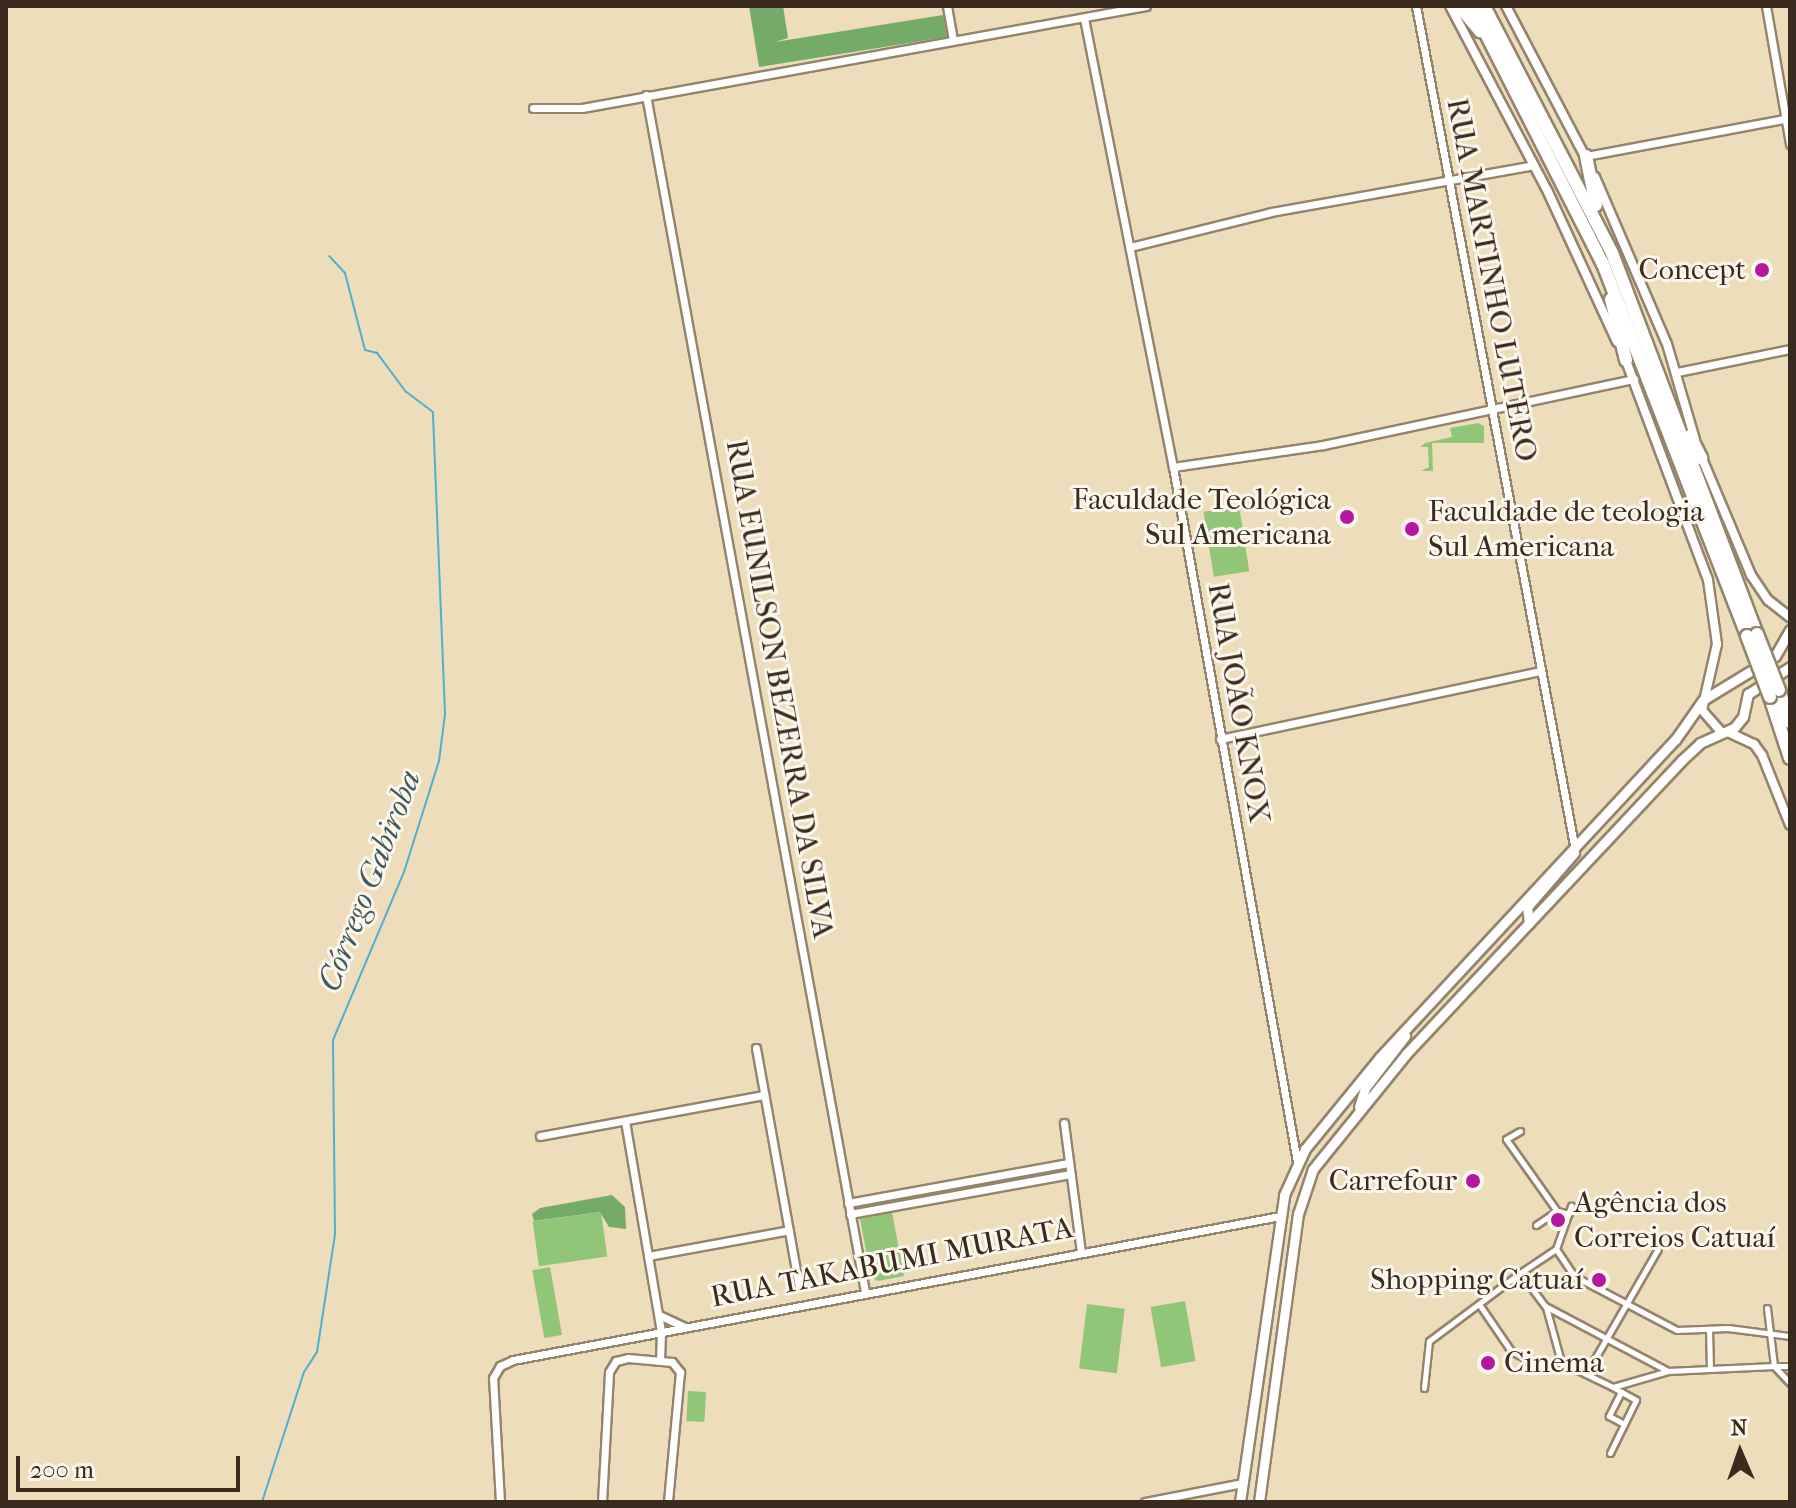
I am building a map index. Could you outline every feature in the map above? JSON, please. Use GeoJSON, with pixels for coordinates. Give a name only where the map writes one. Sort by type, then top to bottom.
{"type":"FeatureCollection","features":[{"type":"Feature","properties":{"kind":"highway"},"geometry":{"type":"LineString","coordinates":[[1459,6],[1505,64]]}},
{"type":"Feature","properties":{"kind":"highway"},"geometry":{"type":"LineString","coordinates":[[1472,6],[1505,64],[1603,264],[1752,635]]}},
{"type":"Feature","properties":{"kind":"highway"},"geometry":{"type":"LineString","coordinates":[[1484,6],[1612,253]]}},
{"type":"Feature","properties":{"kind":"highway"},"geometry":{"type":"LineString","coordinates":[[1586,156],[1585,174],[1774,694],[1790,758]]}},
{"type":"Feature","properties":{"kind":"highway"},"geometry":{"type":"LineString","coordinates":[[1603,264],[1626,360]]}},
{"type":"Feature","properties":{"kind":"highway"},"geometry":{"type":"LineString","coordinates":[[1660,376],[1701,458]]}},
{"type":"Feature","properties":{"kind":"highway"},"geometry":{"type":"LineString","coordinates":[[1774,694],[1790,722]]}},
{"type":"Feature","properties":{"kind":"main road"},"geometry":{"type":"LineString","coordinates":[[1240,1502],[1280,1216],[1297,1162],[1443,989],[1675,740],[1703,700],[1775,656],[1790,630]]}},
{"type":"Feature","properties":{"kind":"main road"},"geometry":{"type":"LineString","coordinates":[[1259,1502],[1302,1196],[1313,1169],[1358,1110],[1455,1001],[1682,760],[1743,717],[1748,694],[1790,667]]}},
{"type":"Feature","properties":{"kind":"main road"},"geometry":{"type":"LineString","coordinates":[[1529,923],[1527,907],[1564,867],[1574,845]]}},
{"type":"Feature","properties":{"kind":"main road"},"geometry":{"type":"LineString","coordinates":[[1488,939],[1510,928],[1514,934],[1511,943]]}},
{"type":"Feature","properties":{"kind":"main road"},"geometry":{"type":"LineString","coordinates":[[1443,989],[1455,1001]]}},
{"type":"Feature","properties":{"kind":"main road"},"geometry":{"type":"LineString","coordinates":[[1358,1110],[1365,1088],[1411,1025]]}},
{"type":"Feature","properties":{"kind":"street"},"geometry":{"type":"LineString","coordinates":[[947,6],[953,40]]}},
{"type":"Feature","properties":{"kind":"street"},"geometry":{"type":"LineString","coordinates":[[533,108],[582,108],[1146,6]]}},
{"type":"Feature","properties":{"kind":"street","name":"RUA MARTINHO LUTERO"},"geometry":{"type":"LineString","coordinates":[[1416,6],[1574,845]]}},
{"type":"Feature","properties":{"kind":"street"},"geometry":{"type":"LineString","coordinates":[[1450,6],[1534,165],[1634,379],[1713,600],[1717,644],[1703,700],[1704,716],[1724,731],[1754,744],[1790,825]]}},
{"type":"Feature","properties":{"kind":"street"},"geometry":{"type":"LineString","coordinates":[[1506,6],[1586,156],[1677,372],[1701,458],[1725,523],[1768,600],[1790,617]]}},
{"type":"Feature","properties":{"kind":"street"},"geometry":{"type":"LineString","coordinates":[[1513,6],[1513,19]]}},
{"type":"Feature","properties":{"kind":"street"},"geometry":{"type":"LineString","coordinates":[[1766,6],[1790,144]]}},
{"type":"Feature","properties":{"kind":"street","name":"RUA JOÃO KNOX"},"geometry":{"type":"LineString","coordinates":[[1084,18],[1173,467],[1297,1162]]}},
{"type":"Feature","properties":{"kind":"street","name":"RUA EUNILSON BEZERRA DA SILVA"},"geometry":{"type":"LineString","coordinates":[[646,95],[865,1292]]}},
{"type":"Feature","properties":{"kind":"street"},"geometry":{"type":"LineString","coordinates":[[1586,156],[1788,119]]}},
{"type":"Feature","properties":{"kind":"street"},"geometry":{"type":"LineString","coordinates":[[1130,247],[1271,212],[1534,165]]}},
{"type":"Feature","properties":{"kind":"street"},"geometry":{"type":"LineString","coordinates":[[1677,372],[1790,349]]}},
{"type":"Feature","properties":{"kind":"street"},"geometry":{"type":"LineString","coordinates":[[1173,467],[1323,445],[1634,379]]}},
{"type":"Feature","properties":{"kind":"street"},"geometry":{"type":"LineString","coordinates":[[1220,739],[1541,671]]}},
{"type":"Feature","properties":{"kind":"street"},"geometry":{"type":"LineString","coordinates":[[756,1048],[799,1286]]}},
{"type":"Feature","properties":{"kind":"street"},"geometry":{"type":"LineString","coordinates":[[540,1136],[764,1095]]}},
{"type":"Feature","properties":{"kind":"street"},"geometry":{"type":"LineString","coordinates":[[625,1121],[659,1315],[660,1360]]}},
{"type":"Feature","properties":{"kind":"street"},"geometry":{"type":"LineString","coordinates":[[1064,1123],[1081,1252]]}},
{"type":"Feature","properties":{"kind":"street"},"geometry":{"type":"LineString","coordinates":[[1520,1131],[1506,1139],[1557,1211],[1569,1214]]}},
{"type":"Feature","properties":{"kind":"street"},"geometry":{"type":"LineString","coordinates":[[848,1203],[1068,1163]]}},
{"type":"Feature","properties":{"kind":"street"},"geometry":{"type":"LineString","coordinates":[[850,1214],[1070,1174]]}},
{"type":"Feature","properties":{"kind":"street"},"geometry":{"type":"LineString","coordinates":[[958,1184],[960,1194]]}},
{"type":"Feature","properties":{"kind":"street"},"geometry":{"type":"LineString","coordinates":[[1571,1206],[1556,1249],[1482,1299],[1481,1307],[1511,1351],[1539,1365],[1561,1362],[1636,1400],[1610,1453]]}},
{"type":"Feature","properties":{"kind":"street"},"geometry":{"type":"LineString","coordinates":[[1536,1225],[1557,1211]]}},
{"type":"Feature","properties":{"kind":"street","name":"RUA TAKABUMI MURATA"},"geometry":{"type":"LineString","coordinates":[[500,1502],[493,1378],[500,1366],[513,1360],[1280,1216]]}},
{"type":"Feature","properties":{"kind":"street"},"geometry":{"type":"LineString","coordinates":[[648,1256],[789,1230]]}},
{"type":"Feature","properties":{"kind":"street"},"geometry":{"type":"LineString","coordinates":[[1556,1249],[1574,1276],[1677,1330],[1767,1332],[1790,1336]]}},
{"type":"Feature","properties":{"kind":"street"},"geometry":{"type":"LineString","coordinates":[[1586,1374],[1658,1249]]}},
{"type":"Feature","properties":{"kind":"street"},"geometry":{"type":"LineString","coordinates":[[1520,1273],[1545,1306],[1561,1362]]}},
{"type":"Feature","properties":{"kind":"street"},"geometry":{"type":"LineString","coordinates":[[655,1297],[659,1334]]}},
{"type":"Feature","properties":{"kind":"street"},"geometry":{"type":"LineString","coordinates":[[1545,1306],[1668,1371]]}},
{"type":"Feature","properties":{"kind":"street"},"geometry":{"type":"LineString","coordinates":[[1424,1388],[1429,1341],[1481,1307]]}},
{"type":"Feature","properties":{"kind":"street"},"geometry":{"type":"LineString","coordinates":[[1767,1308],[1767,1332],[1774,1366],[1790,1383]]}},
{"type":"Feature","properties":{"kind":"street"},"geometry":{"type":"LineString","coordinates":[[659,1315],[685,1327]]}},
{"type":"Feature","properties":{"kind":"street"},"geometry":{"type":"LineString","coordinates":[[1709,1329],[1710,1369]]}},
{"type":"Feature","properties":{"kind":"street"},"geometry":{"type":"LineString","coordinates":[[602,1502],[612,1365],[621,1359],[660,1360],[676,1364],[680,1372],[668,1502]]}},
{"type":"Feature","properties":{"kind":"street"},"geometry":{"type":"LineString","coordinates":[[1613,1387],[1668,1371],[1790,1366]]}},
{"type":"Feature","properties":{"kind":"street"},"geometry":{"type":"LineString","coordinates":[[1621,1392],[1609,1416],[1624,1424]]}},
{"type":"Feature","properties":{"kind":"street"},"geometry":{"type":"LineString","coordinates":[[1145,1502],[1243,1483]]}},
{"type":"Feature","properties":{"kind":"green space"},"geometry":{"type":"Polygon","coordinates":[[[749,6],[783,6],[788,38],[775,42],[943,15],[947,37],[759,67],[749,6]]]}},
{"type":"Feature","properties":{"kind":"green space"},"geometry":{"type":"Polygon","coordinates":[[[1478,423],[1484,426],[1484,443],[1432,443],[1433,471],[1421,471],[1429,467],[1428,447],[1420,447],[1425,443],[1452,437],[1450,428],[1478,423]]]}},
{"type":"Feature","properties":{"kind":"green space"},"geometry":{"type":"Polygon","coordinates":[[[1239,506],[1249,571],[1214,577],[1203,512],[1239,506]]]}},
{"type":"Feature","properties":{"kind":"green space"},"geometry":{"type":"Polygon","coordinates":[[[612,1195],[625,1207],[626,1229],[609,1227],[600,1212],[534,1221],[532,1214],[540,1208],[612,1195]]]}},
{"type":"Feature","properties":{"kind":"green space"},"geometry":{"type":"Polygon","coordinates":[[[601,1212],[607,1257],[539,1266],[533,1222],[601,1212]]]}},
{"type":"Feature","properties":{"kind":"green space"},"geometry":{"type":"Polygon","coordinates":[[[892,1212],[904,1276],[878,1281],[871,1277],[860,1219],[892,1212]]]}},
{"type":"Feature","properties":{"kind":"green space"},"geometry":{"type":"Polygon","coordinates":[[[550,1267],[562,1335],[544,1338],[532,1270],[550,1267]]]}},
{"type":"Feature","properties":{"kind":"green space"},"geometry":{"type":"Polygon","coordinates":[[[1185,1301],[1196,1361],[1161,1367],[1151,1307],[1185,1301]]]}},
{"type":"Feature","properties":{"kind":"green space"},"geometry":{"type":"Polygon","coordinates":[[[1087,1304],[1125,1309],[1117,1373],[1079,1369],[1087,1304]]]}},
{"type":"Feature","properties":{"kind":"green space"},"geometry":{"type":"Polygon","coordinates":[[[688,1391],[706,1392],[704,1422],[686,1421],[688,1391]]]}},
{"type":"Feature","properties":{"kind":"waterway","name":"Córrego Gabiroba"},"geometry":{"type":"LineString","coordinates":[[262,1502],[304,1372],[317,1352],[335,1234],[333,1040],[404,872],[439,761],[445,714],[433,412],[406,392],[377,353],[365,350],[345,273],[329,256]]}},
{"type":"Feature","properties":{"kind":"place","name":"Concept"},"geometry":{"type":"Point","coordinates":[1762,270]}},
{"type":"Feature","properties":{"kind":"place","name":"Faculdade Teológica Sul Americana"},"geometry":{"type":"Point","coordinates":[1347,517]}},
{"type":"Feature","properties":{"kind":"place","name":"Faculdade de teologia Sul Americana"},"geometry":{"type":"Point","coordinates":[1412,529]}},
{"type":"Feature","properties":{"kind":"place","name":"Carrefour"},"geometry":{"type":"Point","coordinates":[1473,1181]}},
{"type":"Feature","properties":{"kind":"place","name":"Agência dos Correios Catuaí"},"geometry":{"type":"Point","coordinates":[1558,1220]}},
{"type":"Feature","properties":{"kind":"place","name":"Shopping Catuaí"},"geometry":{"type":"Point","coordinates":[1599,1280]}},
{"type":"Feature","properties":{"kind":"place","name":"Cinema"},"geometry":{"type":"Point","coordinates":[1488,1363]}}]}
